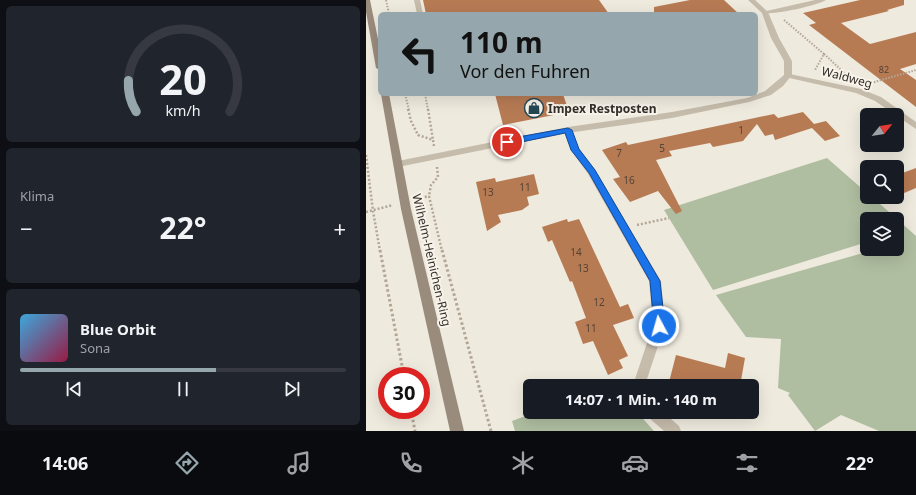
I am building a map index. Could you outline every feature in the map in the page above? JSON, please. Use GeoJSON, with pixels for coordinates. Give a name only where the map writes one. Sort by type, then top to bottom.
{"type":"FeatureCollection","features":[{"type":"Feature","properties":{"kind":"main road"},"geometry":{"type":"LineString","coordinates":[[367,0],[378,58]]}},
{"type":"Feature","properties":{"kind":"main road","name":"Wilhelm-Heinichen-Ring"},"geometry":{"type":"LineString","coordinates":[[385,96],[406,209],[457,431]]}},
{"type":"Feature","properties":{"kind":"street"},"geometry":{"type":"LineString","coordinates":[[416,0],[419,12]]}},
{"type":"Feature","properties":{"kind":"street"},"geometry":{"type":"LineString","coordinates":[[398,164],[568,130],[672,115],[749,100],[768,93],[780,84],[788,75],[788,61],[775,38],[765,12],[751,0]]}},
{"type":"Feature","properties":{"kind":"street"},"geometry":{"type":"LineString","coordinates":[[765,12],[777,11],[823,0]]}},
{"type":"Feature","properties":{"kind":"street","name":"Waldweg"},"geometry":{"type":"LineString","coordinates":[[788,75],[859,88],[878,99],[916,126]]}},
{"type":"Feature","properties":{"kind":"street"},"geometry":{"type":"LineString","coordinates":[[568,130],[575,150],[592,172],[655,281],[659,326],[642,379]]}},
{"type":"Feature","properties":{"kind":"street"},"geometry":{"type":"LineString","coordinates":[[661,419],[674,431]]}},
{"type":"Feature","properties":{"kind":"path"},"geometry":{"type":"LineString","coordinates":[[386,0],[389,12]]}},
{"type":"Feature","properties":{"kind":"path","name":"Waldweg"},"geometry":{"type":"LineString","coordinates":[[777,11],[782,18],[824,54],[810,80]]}},
{"type":"Feature","properties":{"kind":"path"},"geometry":{"type":"LineString","coordinates":[[824,54],[849,77],[851,83],[859,88],[916,70]]}},
{"type":"Feature","properties":{"kind":"path"},"geometry":{"type":"LineString","coordinates":[[405,96],[411,122],[418,136],[433,140]]}},
{"type":"Feature","properties":{"kind":"path"},"geometry":{"type":"LineString","coordinates":[[425,96],[436,156],[438,177],[431,185],[429,196],[454,299],[491,431]]}},
{"type":"Feature","properties":{"kind":"path"},"geometry":{"type":"LineString","coordinates":[[366,155],[373,211],[402,367]]}},
{"type":"Feature","properties":{"kind":"path"},"geometry":{"type":"LineString","coordinates":[[366,212],[373,211]]}},
{"type":"Feature","properties":{"kind":"path"},"geometry":{"type":"LineString","coordinates":[[625,228],[668,218]]}},
{"type":"Feature","properties":{"kind":"path"},"geometry":{"type":"LineString","coordinates":[[413,419],[415,431]]}},
{"type":"Feature","properties":{"kind":"green space"},"geometry":{"type":"Polygon","coordinates":[[[827,158],[860,187],[860,204],[880,204],[889,212],[860,212],[860,244],[713,290],[664,210],[827,158]]]}},
{"type":"Feature","properties":{"kind":"green space"},"geometry":{"type":"Polygon","coordinates":[[[904,225],[916,236],[916,431],[879,431],[841,415],[815,431],[788,395],[790,393],[778,388],[781,339],[746,337],[716,295],[860,254],[860,256],[904,256],[904,225]]]}},
{"type":"Feature","properties":{"kind":"green space"},"geometry":{"type":"Polygon","coordinates":[[[523,417],[523,419],[643,419],[654,431],[515,431],[512,421],[523,417]]]}},
{"type":"Feature","properties":{"kind":"building"},"geometry":{"type":"Polygon","coordinates":[[[423,0],[599,0],[608,12],[426,12],[423,0]]]}},
{"type":"Feature","properties":{"kind":"building"},"geometry":{"type":"Polygon","coordinates":[[[690,0],[724,0],[737,12],[654,12],[654,7],[690,0]]]}},
{"type":"Feature","properties":{"kind":"building"},"geometry":{"type":"Polygon","coordinates":[[[860,0],[904,0],[904,5],[887,10],[889,11],[841,23],[870,44],[916,32],[916,64],[900,69],[916,80],[916,107],[809,25],[816,23],[803,13],[860,0]]]}},
{"type":"Feature","properties":{"kind":"building","name":"Impex Restposten"},"geometry":{"type":"Polygon","coordinates":[[[496,96],[564,96],[569,112],[503,125],[496,96]]]}},
{"type":"Feature","properties":{"kind":"building"},"geometry":{"type":"Polygon","coordinates":[[[803,112],[814,124],[826,121],[840,136],[825,141],[812,128],[775,140],[773,134],[765,136],[757,124],[743,141],[713,147],[710,143],[669,151],[672,156],[656,160],[682,211],[676,214],[658,191],[630,202],[613,179],[620,177],[602,150],[626,142],[628,145],[774,114],[778,118],[803,112]]]}},
{"type":"Feature","properties":{"kind":"building"},"geometry":{"type":"Polygon","coordinates":[[[916,168],[916,188],[904,193],[904,172],[916,168]]]}},
{"type":"Feature","properties":{"kind":"building"},"geometry":{"type":"Polygon","coordinates":[[[534,174],[539,194],[527,197],[529,205],[522,210],[498,215],[501,222],[487,231],[476,182],[495,178],[496,182],[534,174]]]}},
{"type":"Feature","properties":{"kind":"building"},"geometry":{"type":"Polygon","coordinates":[[[567,219],[568,222],[579,219],[620,307],[628,304],[634,318],[613,325],[628,356],[619,360],[623,368],[608,375],[593,341],[583,344],[575,322],[586,318],[572,281],[570,282],[552,240],[548,242],[542,227],[567,219]]]}},
{"type":"Feature","properties":{"kind":"building"},"geometry":{"type":"Polygon","coordinates":[[[728,353],[745,358],[741,379],[670,379],[676,355],[725,368],[728,353]]]}},
{"type":"Feature","properties":{"kind":"place","name":"Impex Restposten"},"geometry":{"type":"Point","coordinates":[534,108]}},
{"type":"Feature","properties":{"kind":"route"},"geometry":{"type":"LineString","coordinates":[[507,142],[568,130],[575,150],[592,172],[655,281],[659,326]]}}]}
